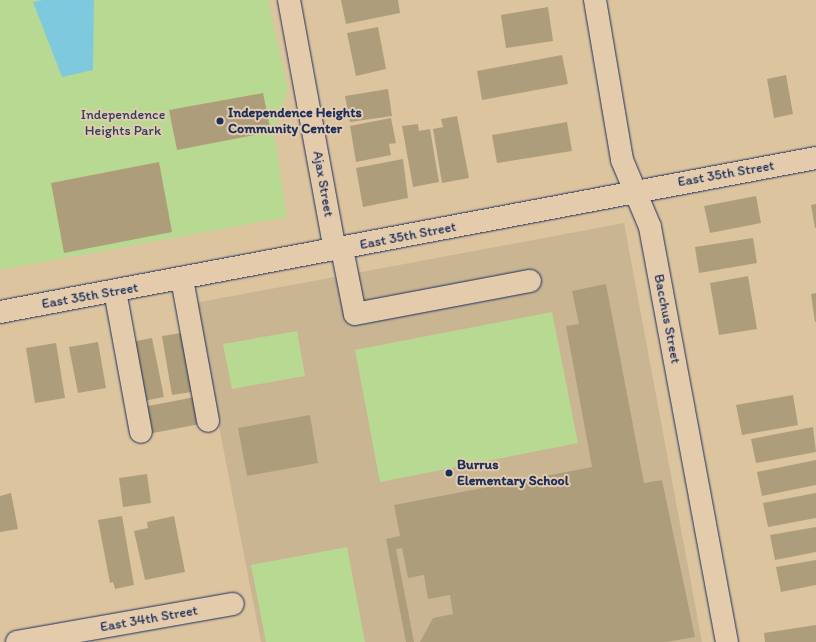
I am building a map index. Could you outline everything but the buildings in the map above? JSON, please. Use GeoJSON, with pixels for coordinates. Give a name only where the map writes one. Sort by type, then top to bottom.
{"type":"FeatureCollection","features":[{"type":"Feature","properties":{"kind":"street","name":"Ajax Street"},"geometry":{"type":"LineString","coordinates":[[289,0],[339,250],[355,314],[530,281]]}},
{"type":"Feature","properties":{"kind":"street","name":"Bacchus Street"},"geometry":{"type":"LineString","coordinates":[[595,0],[622,160],[650,227],[727,642]]}},
{"type":"Feature","properties":{"kind":"street","name":"East 35th Street"},"geometry":{"type":"LineString","coordinates":[[0,312],[339,250],[634,191],[816,158]]}},
{"type":"Feature","properties":{"kind":"street"},"geometry":{"type":"LineString","coordinates":[[182,279],[208,421]]}},
{"type":"Feature","properties":{"kind":"street"},"geometry":{"type":"LineString","coordinates":[[114,291],[141,432]]}},
{"type":"Feature","properties":{"kind":"street","name":"East 34th Street"},"geometry":{"type":"LineString","coordinates":[[17,642],[233,604]]}},
{"type":"Feature","properties":{"kind":"shaded area","name":"Burrus Elementary School"},"geometry":{"type":"Polygon","coordinates":[[[624,223],[702,642],[261,642],[195,303],[624,223]]]}},
{"type":"Feature","properties":{"kind":"green space","name":"Independence Heights Park"},"geometry":{"type":"Polygon","coordinates":[[[0,0],[268,0],[288,90],[274,132],[287,217],[0,270],[0,0]]]}},
{"type":"Feature","properties":{"kind":"green space"},"geometry":{"type":"Polygon","coordinates":[[[552,312],[578,443],[380,482],[355,350],[552,312]]]}},
{"type":"Feature","properties":{"kind":"green space"},"geometry":{"type":"Polygon","coordinates":[[[297,331],[305,376],[232,389],[223,344],[297,331]]]}},
{"type":"Feature","properties":{"kind":"green space"},"geometry":{"type":"Polygon","coordinates":[[[347,547],[365,642],[266,642],[251,565],[347,547]]]}},
{"type":"Feature","properties":{"kind":"water"},"geometry":{"type":"Polygon","coordinates":[[[43,0],[94,0],[93,70],[62,77],[33,2],[43,0]]]}},
{"type":"Feature","properties":{"kind":"place","name":"Independence Heights Community Center"},"geometry":{"type":"Point","coordinates":[220,121]}},
{"type":"Feature","properties":{"kind":"place","name":"Burrus Elementary School"},"geometry":{"type":"Point","coordinates":[449,473]}}]}
